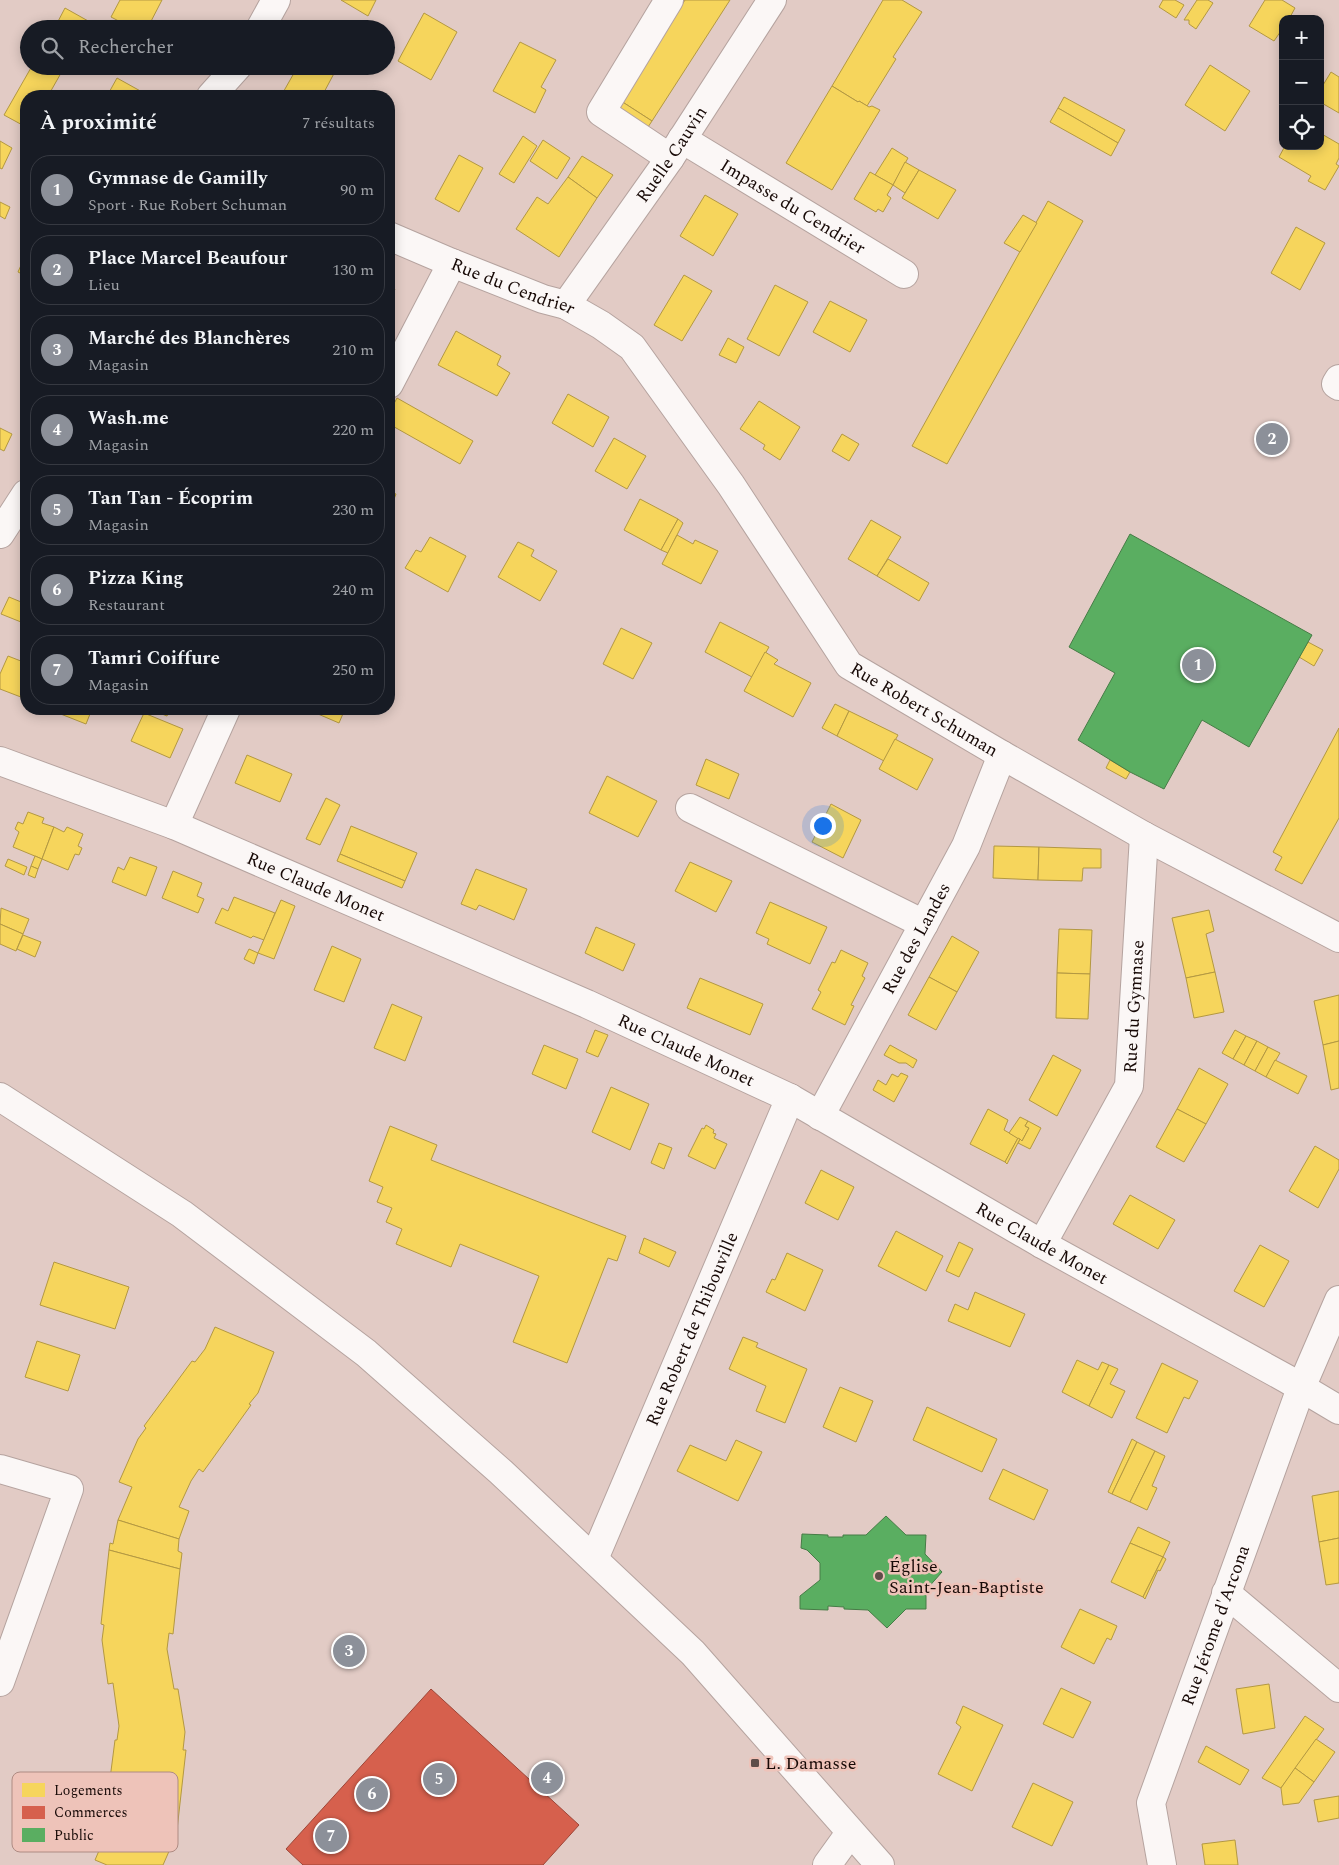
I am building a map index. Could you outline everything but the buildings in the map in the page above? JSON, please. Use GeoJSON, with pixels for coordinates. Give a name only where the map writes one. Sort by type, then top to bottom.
{"type":"FeatureCollection","features":[{"type":"Feature","properties":{"kind":"street"},"geometry":{"type":"LineString","coordinates":[[265,20],[276,0]]}},
{"type":"Feature","properties":{"kind":"street","name":"Impasse du Cendrier"},"geometry":{"type":"LineString","coordinates":[[669,0],[601,112],[676,149],[904,274]]}},
{"type":"Feature","properties":{"kind":"street","name":"Ruelle Cauvin"},"geometry":{"type":"LineString","coordinates":[[566,305],[676,149],[772,0]]}},
{"type":"Feature","properties":{"kind":"street"},"geometry":{"type":"LineString","coordinates":[[216,90],[230,75]]}},
{"type":"Feature","properties":{"kind":"street","name":"Rue du Cendrier"},"geometry":{"type":"LineString","coordinates":[[395,239],[452,264],[543,299],[566,305],[601,325],[632,347]]}},
{"type":"Feature","properties":{"kind":"street"},"geometry":{"type":"LineString","coordinates":[[395,373],[452,264]]}},
{"type":"Feature","properties":{"kind":"street","name":"Rue Robert Schuman"},"geometry":{"type":"LineString","coordinates":[[632,347],[731,485],[849,665],[1144,836],[1339,938]]}},
{"type":"Feature","properties":{"kind":"street"},"geometry":{"type":"LineString","coordinates":[[1339,378],[1336,384],[1339,386]]}},
{"type":"Feature","properties":{"kind":"street"},"geometry":{"type":"LineString","coordinates":[[3,525],[20,502]]}},
{"type":"Feature","properties":{"kind":"street"},"geometry":{"type":"LineString","coordinates":[[174,825],[223,715]]}},
{"type":"Feature","properties":{"kind":"street","name":"Rue des Landes"},"geometry":{"type":"LineString","coordinates":[[820,1116],[966,846],[1002,755]]}},
{"type":"Feature","properties":{"kind":"street","name":"Rue Claude Monet"},"geometry":{"type":"LineString","coordinates":[[0,761],[174,825],[587,1004],[790,1098],[1042,1244],[1339,1410]]}},
{"type":"Feature","properties":{"kind":"street"},"geometry":{"type":"LineString","coordinates":[[690,808],[924,924]]}},
{"type":"Feature","properties":{"kind":"street","name":"Rue du Gymnase"},"geometry":{"type":"LineString","coordinates":[[1042,1244],[1128,1086],[1144,836]]}},
{"type":"Feature","properties":{"kind":"street"},"geometry":{"type":"LineString","coordinates":[[0,1097],[182,1214],[366,1353],[501,1472],[693,1653],[880,1865]]}},
{"type":"Feature","properties":{"kind":"street","name":"Rue Robert de Thibouville"},"geometry":{"type":"LineString","coordinates":[[594,1559],[790,1098]]}},
{"type":"Feature","properties":{"kind":"street","name":"Rue Jérome d'Arcona"},"geometry":{"type":"LineString","coordinates":[[1162,1865],[1151,1803],[1301,1388],[1339,1300]]}},
{"type":"Feature","properties":{"kind":"street"},"geometry":{"type":"LineString","coordinates":[[0,1469],[69,1489],[0,1682]]}},
{"type":"Feature","properties":{"kind":"street"},"geometry":{"type":"LineString","coordinates":[[1226,1593],[1339,1688]]}},
{"type":"Feature","properties":{"kind":"street"},"geometry":{"type":"LineString","coordinates":[[827,1865],[850,1833]]}},
{"type":"Feature","properties":{"kind":"place","name":"Place Marcel Beaufour"},"geometry":{"type":"Point","coordinates":[1272,439]}},
{"type":"Feature","properties":{"kind":"place","name":"Gymnase de Gamilly"},"geometry":{"type":"Point","coordinates":[1198,665]}},
{"type":"Feature","properties":{"kind":"place","name":"Église Saint-Jean-Baptiste"},"geometry":{"type":"Point","coordinates":[879,1576]}},
{"type":"Feature","properties":{"kind":"place","name":"Marché des Blanchères"},"geometry":{"type":"Point","coordinates":[349,1651]}},
{"type":"Feature","properties":{"kind":"place","name":"L. Damasse"},"geometry":{"type":"Point","coordinates":[755,1763]}},
{"type":"Feature","properties":{"kind":"place","name":"Wash.me"},"geometry":{"type":"Point","coordinates":[547,1778]}},
{"type":"Feature","properties":{"kind":"place","name":"Tan Tan - Écoprim"},"geometry":{"type":"Point","coordinates":[439,1779]}},
{"type":"Feature","properties":{"kind":"place","name":"Pizza King"},"geometry":{"type":"Point","coordinates":[372,1794]}},
{"type":"Feature","properties":{"kind":"place","name":"Tamri Coiffure"},"geometry":{"type":"Point","coordinates":[331,1836]}}]}
